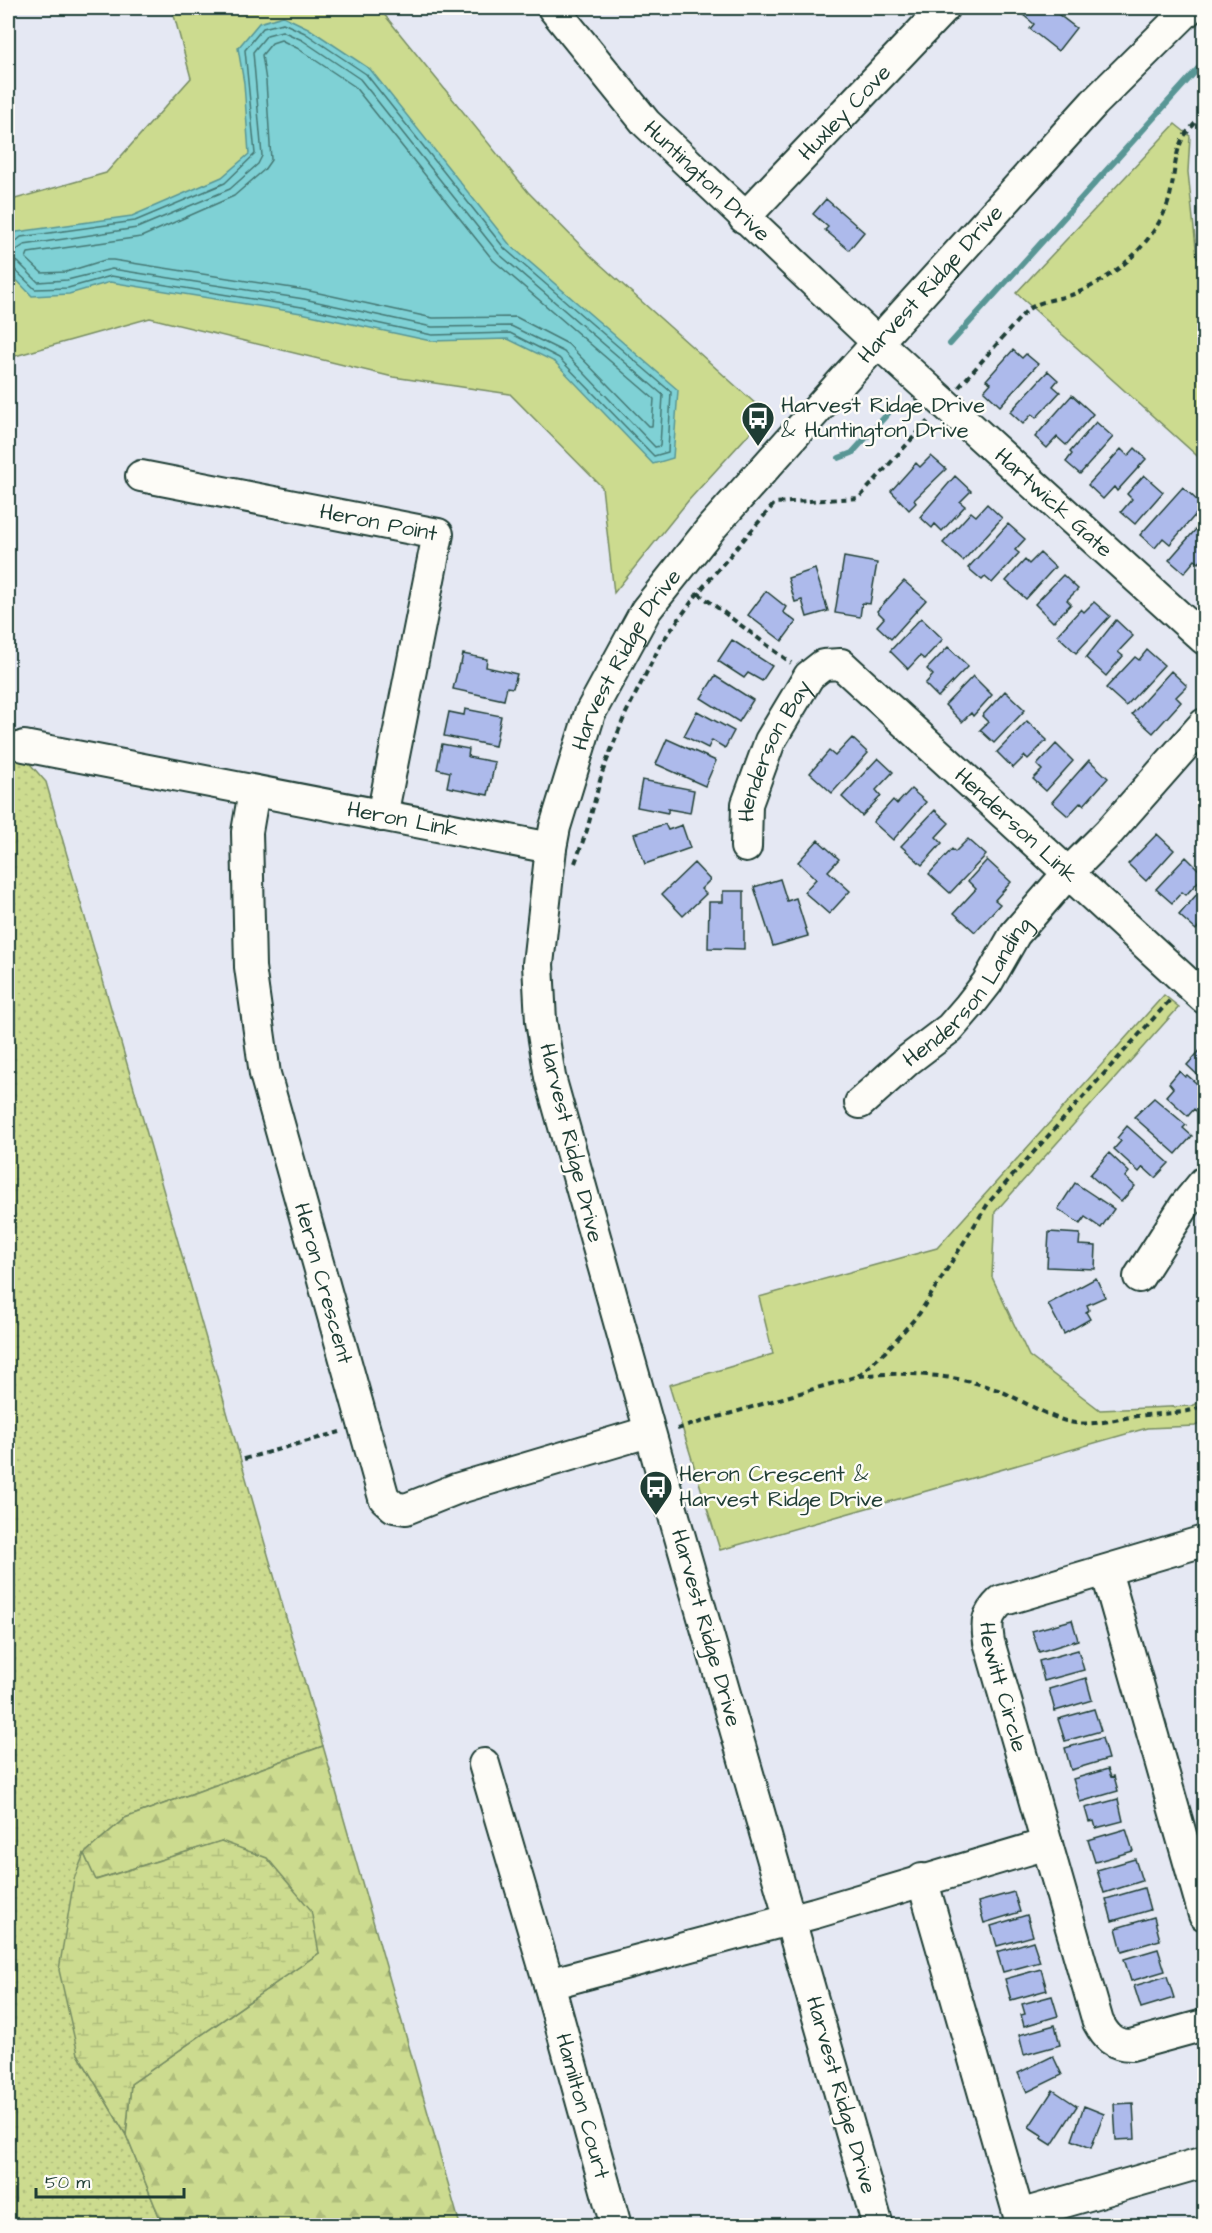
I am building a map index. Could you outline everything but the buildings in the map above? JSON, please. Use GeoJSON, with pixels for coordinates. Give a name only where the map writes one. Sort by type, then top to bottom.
{"type":"FeatureCollection","features":[{"type":"Feature","properties":{"kind":"street","name":"Huxley Cove"},"geometry":{"type":"LineString","coordinates":[[744,218],[944,8]]}},
{"type":"Feature","properties":{"kind":"street","name":"Harvest Ridge Drive"},"geometry":{"type":"LineString","coordinates":[[1094,103],[1163,8]]}},
{"type":"Feature","properties":{"kind":"street","name":"Harvest Ridge Drive"},"geometry":{"type":"LineString","coordinates":[[878,2226],[791,1919],[662,1430],[550,1077],[541,1021],[538,964],[563,856],[555,827],[590,713],[646,610],[712,527],[877,342],[1094,103],[1190,8]]}},
{"type":"Feature","properties":{"kind":"street","name":"Huntington Drive"},"geometry":{"type":"LineString","coordinates":[[557,9],[645,123],[877,342]]}},
{"type":"Feature","properties":{"kind":"street","name":"Hartwick Gate"},"geometry":{"type":"LineString","coordinates":[[877,342],[1204,639]]}},
{"type":"Feature","properties":{"kind":"street","name":"Heron Point"},"geometry":{"type":"LineString","coordinates":[[141,476],[438,534],[382,816]]}},
{"type":"Feature","properties":{"kind":"street","name":"Henderson Link"},"geometry":{"type":"LineString","coordinates":[[816,671],[841,664],[1196,990]]}},
{"type":"Feature","properties":{"kind":"street","name":"Henderson Bay"},"geometry":{"type":"LineString","coordinates":[[746,847],[747,804],[770,741],[816,671]]}},
{"type":"Feature","properties":{"kind":"street","name":"Henderson Landing"},"geometry":{"type":"LineString","coordinates":[[860,1103],[908,1060],[950,1028],[987,983],[1015,934],[1204,724]]}},
{"type":"Feature","properties":{"kind":"street","name":"Heron Link"},"geometry":{"type":"LineString","coordinates":[[24,746],[382,816],[563,856]]}},
{"type":"Feature","properties":{"kind":"street","name":"Heron Crescent"},"geometry":{"type":"LineString","coordinates":[[254,791],[247,832],[250,967],[265,1074],[384,1498],[393,1508],[406,1509],[456,1489],[662,1430]]}},
{"type":"Feature","properties":{"kind":"street"},"geometry":{"type":"LineString","coordinates":[[1139,1277],[1185,1205],[1204,1182]]}},
{"type":"Feature","properties":{"kind":"street","name":"Hewitt Circle"},"geometry":{"type":"LineString","coordinates":[[1204,1541],[1001,1601],[991,1611],[987,1626],[989,1642],[1098,2022],[1111,2041],[1121,2045],[1131,2045],[1204,2025]]}},
{"type":"Feature","properties":{"kind":"street"},"geometry":{"type":"LineString","coordinates":[[1106,1571],[1204,1915]]}},
{"type":"Feature","properties":{"kind":"street","name":"Hamilton Court"},"geometry":{"type":"LineString","coordinates":[[484,1764],[549,1984],[616,2226]]}},
{"type":"Feature","properties":{"kind":"street"},"geometry":{"type":"LineString","coordinates":[[549,1984],[791,1919],[1047,1844]]}},
{"type":"Feature","properties":{"kind":"street"},"geometry":{"type":"LineString","coordinates":[[922,1879],[1020,2220],[1204,2162]]}},
{"type":"Feature","properties":{"kind":"path"},"geometry":{"type":"LineString","coordinates":[[563,856],[587,830],[602,773],[625,715],[662,642],[698,593],[775,503],[859,498],[1027,310],[1038,302],[1072,295],[1090,287],[1130,260],[1165,212],[1181,140],[1204,114]]}},
{"type":"Feature","properties":{"kind":"path"},"geometry":{"type":"LineString","coordinates":[[698,593],[816,671]]}},
{"type":"Feature","properties":{"kind":"path"},"geometry":{"type":"LineString","coordinates":[[858,1376],[885,1352],[919,1314],[989,1202],[1196,990]]}},
{"type":"Feature","properties":{"kind":"path"},"geometry":{"type":"LineString","coordinates":[[662,1430],[858,1376],[902,1374],[931,1375],[969,1381],[998,1390],[1058,1418],[1082,1423],[1184,1412],[1204,1406]]}},
{"type":"Feature","properties":{"kind":"path"},"geometry":{"type":"LineString","coordinates":[[244,1459],[364,1425]]}},
{"type":"Feature","properties":{"kind":"green space"},"geometry":{"type":"Polygon","coordinates":[[[172,8],[379,8],[528,192],[592,257],[767,414],[688,501],[614,593],[602,487],[510,394],[393,377],[150,318],[8,358],[8,201],[106,173],[191,78],[172,8]]]}},
{"type":"Feature","properties":{"kind":"green space"},"geometry":{"type":"Polygon","coordinates":[[[1175,124],[1190,136],[1188,172],[1197,257],[1204,264],[1204,462],[1016,293],[1175,124]]]}},
{"type":"Feature","properties":{"kind":"green space"},"geometry":{"type":"Polygon","coordinates":[[[8,739],[46,782],[323,1746],[125,1818],[84,1854],[78,2054],[126,2135],[159,2216],[178,2225],[8,2225],[8,739]]]}},
{"type":"Feature","properties":{"kind":"green space"},"geometry":{"type":"Polygon","coordinates":[[[1164,995],[1179,1007],[995,1212],[992,1277],[1029,1356],[1100,1410],[1192,1406],[1204,1400],[1204,1422],[1195,1426],[1147,1428],[720,1550],[669,1385],[773,1354],[759,1297],[937,1248],[1164,995]]]}},
{"type":"Feature","properties":{"kind":"green space"},"geometry":{"type":"Polygon","coordinates":[[[323,1746],[460,2225],[178,2226],[159,2216],[126,2135],[131,2084],[319,1953],[222,1841],[95,1880],[84,1854],[125,1818],[323,1746]]]}},
{"type":"Feature","properties":{"kind":"green space"},"geometry":{"type":"Polygon","coordinates":[[[221,1841],[267,1858],[311,1910],[319,1953],[131,2084],[126,2135],[78,2054],[59,1970],[74,1879],[84,1854],[96,1880],[221,1841]]]}},
{"type":"Feature","properties":{"kind":"water"},"geometry":{"type":"Polygon","coordinates":[[[283,16],[308,28],[370,69],[510,245],[678,390],[673,458],[653,464],[555,362],[508,339],[431,341],[301,313],[110,282],[69,294],[32,296],[8,271],[8,241],[17,232],[132,216],[222,177],[249,154],[244,83],[238,48],[259,23],[283,16]]]}},
{"type":"Feature","properties":{"kind":"waterway"},"geometry":{"type":"LineString","coordinates":[[950,344],[1204,62]]}},
{"type":"Feature","properties":{"kind":"waterway"},"geometry":{"type":"LineString","coordinates":[[839,458],[852,453],[892,409]]}},
{"type":"Feature","properties":{"kind":"place","name":"Harvest Ridge Drive & Huntington Drive"},"geometry":{"type":"Point","coordinates":[758,447]}},
{"type":"Feature","properties":{"kind":"place","name":"Heron Crescent & Harvest Ridge Drive"},"geometry":{"type":"Point","coordinates":[656,1516]}}]}
